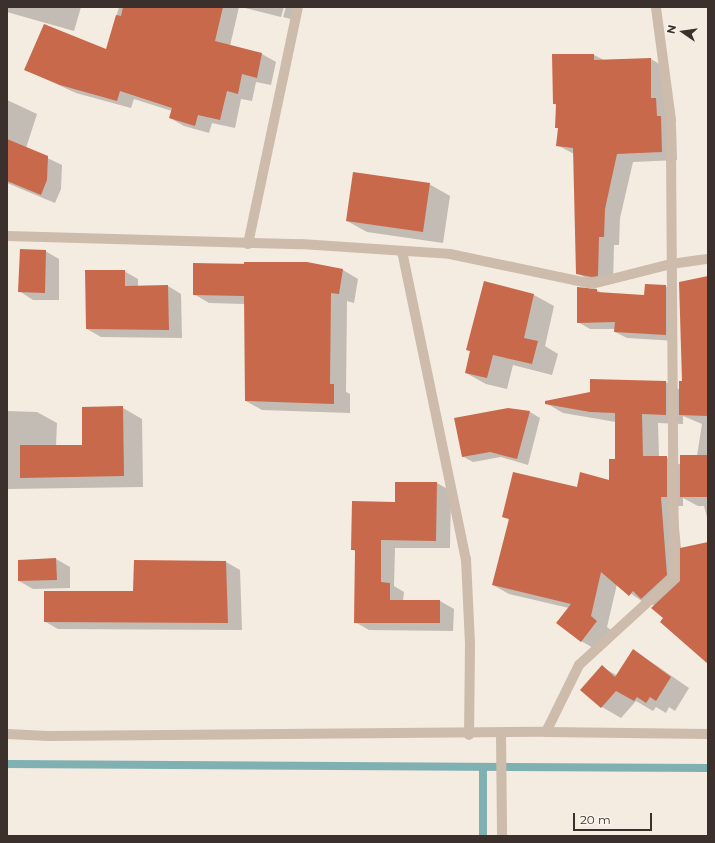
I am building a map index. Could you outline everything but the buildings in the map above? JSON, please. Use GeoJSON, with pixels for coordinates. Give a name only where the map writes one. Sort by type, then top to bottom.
{"type":"FeatureCollection","features":[{"type":"Feature","properties":{"kind":"street"},"geometry":{"type":"LineString","coordinates":[[248,244],[298,7]]}},
{"type":"Feature","properties":{"kind":"street"},"geometry":{"type":"LineString","coordinates":[[546,732],[579,665],[674,578],[671,120],[656,7]]}},
{"type":"Feature","properties":{"kind":"street"},"geometry":{"type":"LineString","coordinates":[[7,236],[248,244],[450,254],[592,284],[671,264],[708,259]]}},
{"type":"Feature","properties":{"kind":"street"},"geometry":{"type":"LineString","coordinates":[[402,251],[466,559],[470,643],[469,735]]}},
{"type":"Feature","properties":{"kind":"street"},"geometry":{"type":"LineString","coordinates":[[7,734],[48,736],[469,735],[546,732],[708,734]]}},
{"type":"Feature","properties":{"kind":"street"},"geometry":{"type":"LineString","coordinates":[[501,734],[502,836]]}},
{"type":"Feature","properties":{"kind":"waterway"},"geometry":{"type":"LineString","coordinates":[[7,764],[708,768]]}},
{"type":"Feature","properties":{"kind":"waterway"},"geometry":{"type":"LineString","coordinates":[[483,767],[483,836]]}}]}
